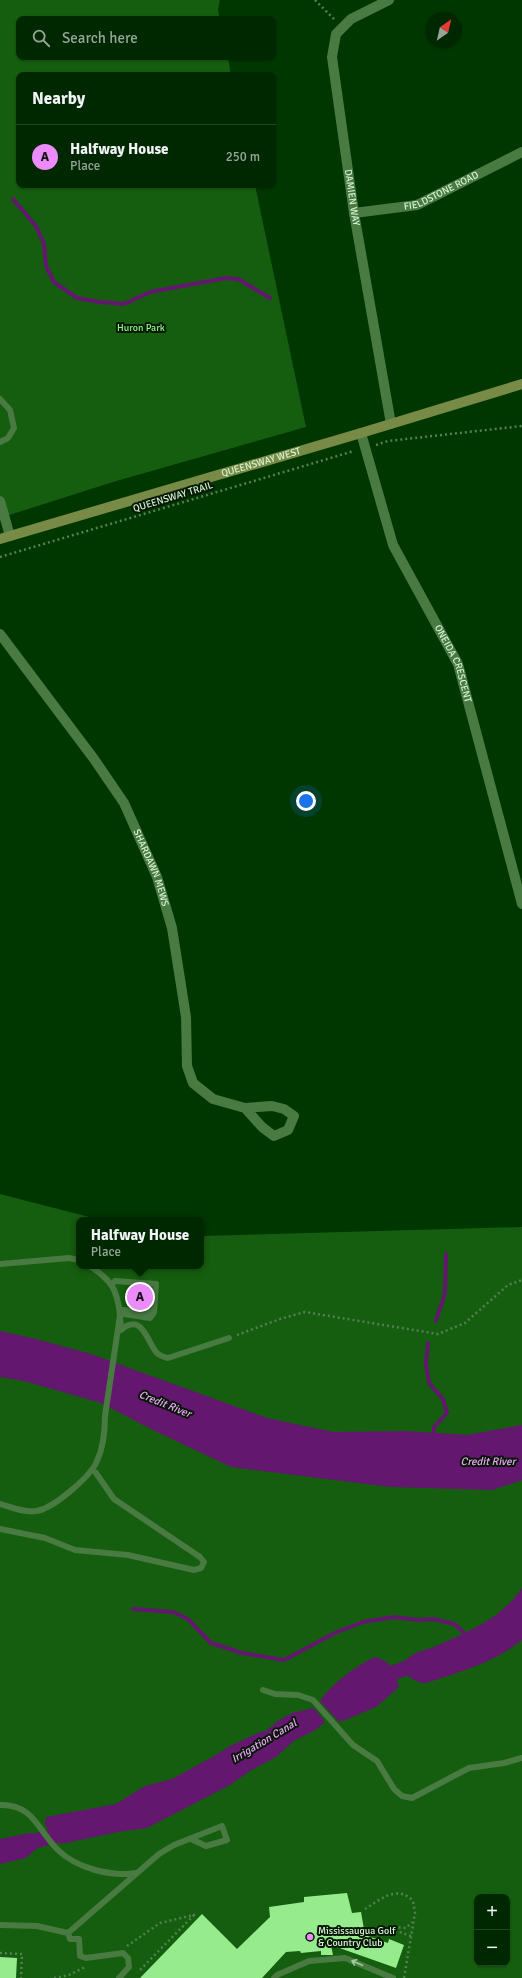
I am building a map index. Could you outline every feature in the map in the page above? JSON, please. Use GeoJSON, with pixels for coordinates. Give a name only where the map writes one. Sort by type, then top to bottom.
{"type":"FeatureCollection","features":[{"type":"Feature","properties":{"kind":"street","name":"DAMIEN WAY"},"geometry":{"type":"LineString","coordinates":[[389,0],[351,19],[336,34],[332,57],[354,213],[391,424]]}},
{"type":"Feature","properties":{"kind":"street","name":"FIELDSTONE ROAD"},"geometry":{"type":"LineString","coordinates":[[354,213],[417,205],[522,152]]}},
{"type":"Feature","properties":{"kind":"street","name":"QUEENSWAY WEST"},"geometry":{"type":"LineString","coordinates":[[5,538],[522,384]]}},
{"type":"Feature","properties":{"kind":"street","name":"ONEIDA CRESCENT"},"geometry":{"type":"LineString","coordinates":[[361,433],[393,545],[458,664],[522,904]]}},
{"type":"Feature","properties":{"kind":"street"},"geometry":{"type":"LineString","coordinates":[[0,501],[5,538]]}},
{"type":"Feature","properties":{"kind":"street","name":"SHARDAWN MEWS"},"geometry":{"type":"LineString","coordinates":[[0,634],[94,759],[124,803],[157,877],[172,928],[186,1017],[187,1066],[193,1083],[213,1099],[245,1108]]}},
{"type":"Feature","properties":{"kind":"lane"},"geometry":{"type":"LineString","coordinates":[[0,399],[10,410],[14,428],[8,438],[0,442]]}},
{"type":"Feature","properties":{"kind":"lane"},"geometry":{"type":"LineString","coordinates":[[0,1264],[69,1258],[76,1259]]}},
{"type":"Feature","properties":{"kind":"lane"},"geometry":{"type":"LineString","coordinates":[[94,1269],[112,1284],[118,1297],[121,1330],[132,1324],[141,1328],[146,1333],[156,1352],[161,1356],[168,1358],[229,1338]]}},
{"type":"Feature","properties":{"kind":"lane"},"geometry":{"type":"LineString","coordinates":[[112,1284],[115,1281],[156,1284],[154,1312],[123,1310],[124,1314],[150,1318],[153,1314]]}},
{"type":"Feature","properties":{"kind":"lane"},"geometry":{"type":"LineString","coordinates":[[0,1504],[34,1512],[44,1510],[63,1498],[92,1470],[98,1461],[105,1430],[105,1416],[120,1315]]}},
{"type":"Feature","properties":{"kind":"lane"},"geometry":{"type":"LineString","coordinates":[[0,1529],[45,1538],[75,1550],[128,1555],[194,1570],[201,1568],[204,1562],[200,1558],[114,1499],[96,1473]]}},
{"type":"Feature","properties":{"kind":"lane"},"geometry":{"type":"LineString","coordinates":[[263,1690],[274,1694],[307,1698],[317,1704],[330,1721],[353,1745],[377,1761],[394,1788],[402,1796],[412,1798],[469,1768],[504,1763],[522,1758]]}},
{"type":"Feature","properties":{"kind":"lane"},"geometry":{"type":"LineString","coordinates":[[0,1805],[9,1805],[21,1809],[33,1817],[58,1851],[72,1860],[95,1870],[115,1874],[136,1872]]}},
{"type":"Feature","properties":{"kind":"lane"},"geometry":{"type":"LineString","coordinates":[[68,1933],[136,1872],[159,1854],[174,1845],[222,1826],[227,1840],[206,1846],[193,1840]]}},
{"type":"Feature","properties":{"kind":"lane"},"geometry":{"type":"LineString","coordinates":[[0,1925],[37,1926],[68,1933]]}},
{"type":"Feature","properties":{"kind":"lane"},"geometry":{"type":"LineString","coordinates":[[68,1933],[70,1939],[79,1939],[80,1956],[86,1958],[123,1953],[128,1958],[129,1966],[119,1978]]}},
{"type":"Feature","properties":{"kind":"lane"},"geometry":{"type":"LineString","coordinates":[[274,1978],[309,1961],[345,1958],[393,1978]]}},
{"type":"Feature","properties":{"kind":"path"},"geometry":{"type":"LineString","coordinates":[[315,0],[342,28]]}},
{"type":"Feature","properties":{"kind":"path"},"geometry":{"type":"LineString","coordinates":[[374,445],[388,441],[522,426]]}},
{"type":"Feature","properties":{"kind":"path","name":"QUEENSWAY TRAIL"},"geometry":{"type":"LineString","coordinates":[[0,557],[352,452]]}},
{"type":"Feature","properties":{"kind":"path"},"geometry":{"type":"LineString","coordinates":[[229,1338],[280,1319],[305,1312],[438,1334],[465,1323],[508,1286],[522,1280]]}},
{"type":"Feature","properties":{"kind":"path"},"geometry":{"type":"LineString","coordinates":[[365,1909],[389,1895],[403,1893],[408,1896],[415,1906],[404,1978]]}},
{"type":"Feature","properties":{"kind":"path"},"geometry":{"type":"LineString","coordinates":[[115,1954],[160,1923],[194,1914],[138,1973]]}},
{"type":"Feature","properties":{"kind":"path"},"geometry":{"type":"LineString","coordinates":[[411,1936],[391,1929],[392,1927],[406,1928],[413,1920]]}},
{"type":"Feature","properties":{"kind":"path"},"geometry":{"type":"LineString","coordinates":[[0,1953],[22,1954],[21,1978]]}},
{"type":"Feature","properties":{"kind":"green space","name":"Huron Park"},"geometry":{"type":"Polygon","coordinates":[[[0,0],[220,0],[218,10],[219,16],[16,16],[16,60],[228,60],[230,72],[16,72],[16,188],[256,188],[306,427],[113,482],[0,518],[0,0]]]}},
{"type":"Feature","properties":{"kind":"green space","name":"Mississaugua Golf & Country Club"},"geometry":{"type":"Polygon","coordinates":[[[0,1194],[89,1217],[76,1217],[76,1269],[204,1269],[204,1236],[522,1227],[522,1978],[0,1978],[0,1194]]]}},
{"type":"Feature","properties":{"kind":"water","name":"Credit River"},"geometry":{"type":"Polygon","coordinates":[[[0,1331],[91,1354],[267,1418],[333,1432],[406,1431],[467,1435],[522,1425],[522,1480],[492,1490],[390,1487],[231,1467],[155,1431],[101,1403],[24,1381],[0,1377],[0,1331]]]}},
{"type":"Feature","properties":{"kind":"water"},"geometry":{"type":"Polygon","coordinates":[[[522,1588],[522,1640],[511,1648],[476,1666],[426,1683],[412,1679],[405,1671],[404,1667],[408,1658],[418,1652],[484,1623],[514,1599],[522,1588]]]}},
{"type":"Feature","properties":{"kind":"water"},"geometry":{"type":"Polygon","coordinates":[[[374,1657],[385,1661],[388,1664],[396,1676],[399,1687],[376,1707],[343,1721],[338,1721],[320,1701],[325,1694],[344,1676],[374,1657]]]}},
{"type":"Feature","properties":{"kind":"water"},"geometry":{"type":"Polygon","coordinates":[[[314,1708],[325,1722],[314,1731],[295,1740],[276,1757],[250,1771],[230,1785],[147,1828],[118,1832],[61,1844],[45,1825],[46,1817],[116,1804],[145,1786],[172,1779],[230,1746],[260,1732],[266,1731],[279,1720],[292,1713],[314,1708]]]}},
{"type":"Feature","properties":{"kind":"water"},"geometry":{"type":"Polygon","coordinates":[[[29,1833],[39,1835],[43,1843],[26,1858],[0,1864],[0,1839],[29,1833]]]}},
{"type":"Feature","properties":{"kind":"building"},"geometry":{"type":"Polygon","coordinates":[[[129,1287],[151,1288],[150,1307],[127,1306],[129,1287]]]}},
{"type":"Feature","properties":{"kind":"building","name":"Mississaugua Golf & Country Club"},"geometry":{"type":"Polygon","coordinates":[[[347,1893],[352,1913],[361,1912],[365,1935],[388,1943],[389,1939],[404,1945],[396,1968],[331,1945],[333,1955],[321,1955],[321,1951],[301,1953],[300,1951],[286,1952],[262,1978],[140,1978],[202,1914],[237,1949],[270,1917],[269,1907],[304,1902],[304,1897],[347,1893]]]}},
{"type":"Feature","properties":{"kind":"building"},"geometry":{"type":"Polygon","coordinates":[[[0,1957],[17,1958],[16,1978],[0,1978],[0,1957]]]}},
{"type":"Feature","properties":{"kind":"waterway"},"geometry":{"type":"LineString","coordinates":[[13,199],[36,226],[44,244],[46,266],[54,282],[77,298],[124,304],[150,292],[226,278],[238,279],[270,298]]}},
{"type":"Feature","properties":{"kind":"waterway"},"geometry":{"type":"LineString","coordinates":[[436,1321],[445,1293],[446,1254]]}},
{"type":"Feature","properties":{"kind":"waterway"},"geometry":{"type":"LineString","coordinates":[[428,1343],[426,1364],[429,1383],[443,1399],[447,1413],[434,1427],[434,1437]]}},
{"type":"Feature","properties":{"kind":"waterway"},"geometry":{"type":"LineString","coordinates":[[133,1609],[173,1612],[188,1619],[211,1643],[242,1653],[284,1660],[335,1633],[363,1622],[394,1617],[418,1620],[434,1619],[454,1624],[468,1636]]}},
{"type":"Feature","properties":{"kind":"waterway","name":"Irrigation Canal"},"geometry":{"type":"LineString","coordinates":[[376,1679],[423,1662]]}},
{"type":"Feature","properties":{"kind":"waterway","name":"Irrigation Canal"},"geometry":{"type":"LineString","coordinates":[[0,1850],[73,1831]]}},
{"type":"Feature","properties":{"kind":"place","name":"Halfway House"},"geometry":{"type":"Point","coordinates":[140,1297]}},
{"type":"Feature","properties":{"kind":"place","name":"Mississaugua Golf & Country Club"},"geometry":{"type":"Point","coordinates":[310,1937]}}]}
